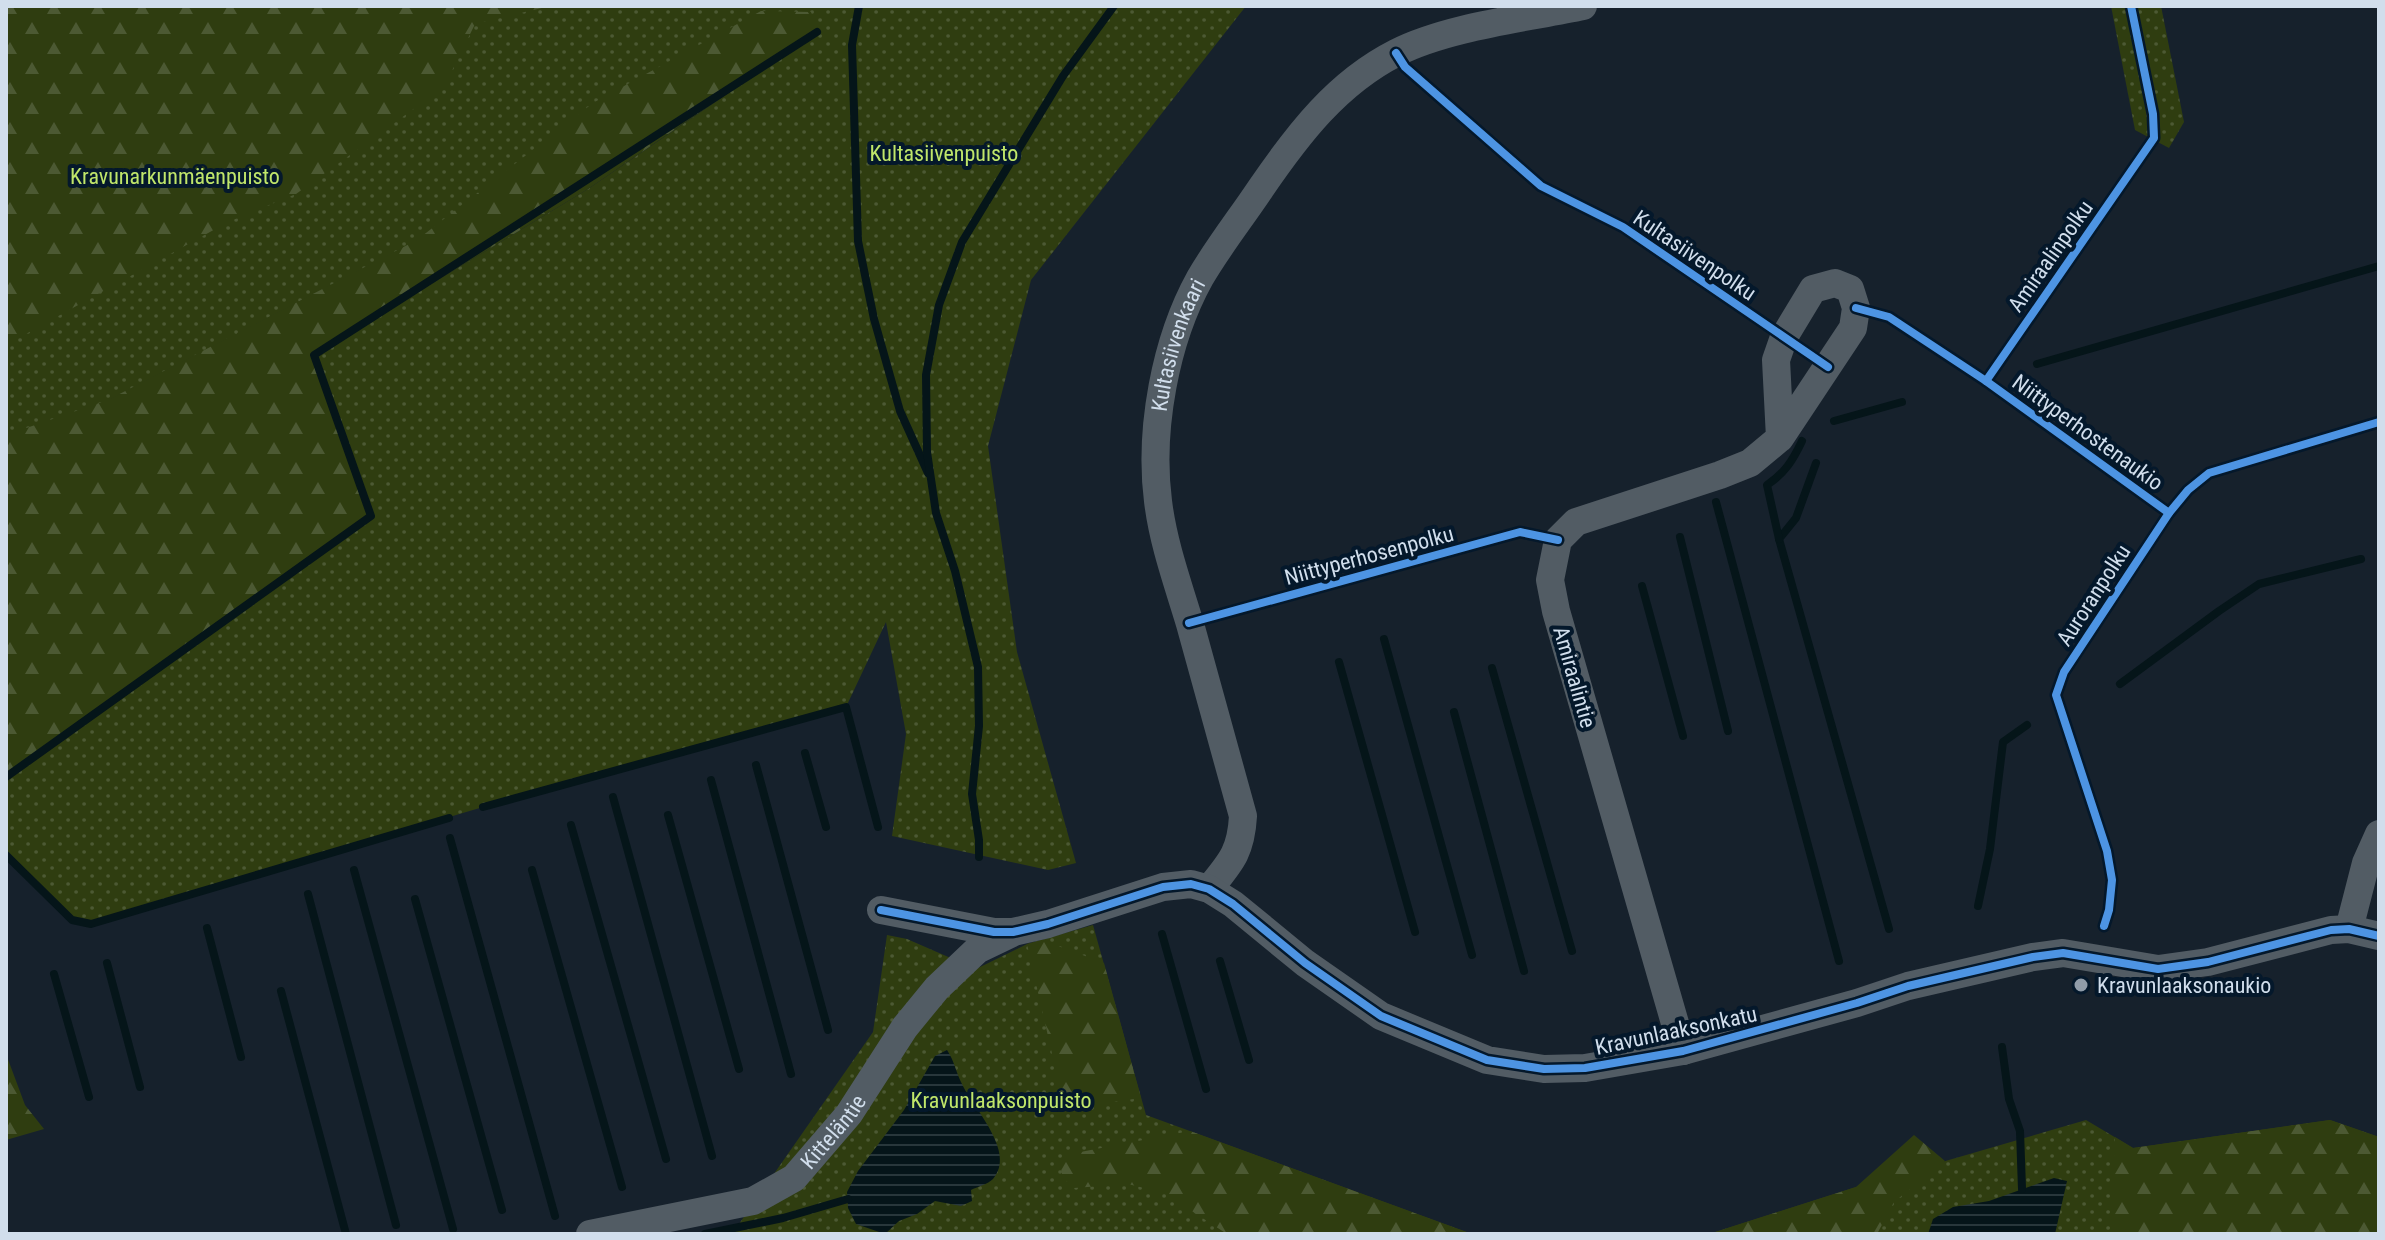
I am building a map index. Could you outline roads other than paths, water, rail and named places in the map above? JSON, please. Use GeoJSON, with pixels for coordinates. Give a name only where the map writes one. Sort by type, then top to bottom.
{"type":"FeatureCollection","features":[{"type":"Feature","properties":{"kind":"street","name":"Kultasiivenkaari"},"geometry":{"type":"LineString","coordinates":[[1209,889],[1232,861],[1242,839],[1243,816],[1174,570],[1158,501],[1156,437],[1164,380],[1179,327],[1200,279],[1253,200],[1286,152],[1339,91],[1367,70],[1427,39],[1583,6]]}},
{"type":"Feature","properties":{"kind":"street","name":"Amiraalintie"},"geometry":{"type":"LineString","coordinates":[[1683,1051],[1556,611],[1550,580],[1558,540],[1576,522],[1750,463],[1780,438],[1853,328],[1856,308],[1850,289],[1835,283],[1813,289],[1784,337],[1776,360],[1780,438]]}},
{"type":"Feature","properties":{"kind":"street"},"geometry":{"type":"LineString","coordinates":[[2349,929],[2366,863],[2379,834]]}},
{"type":"Feature","properties":{"kind":"street"},"geometry":{"type":"LineString","coordinates":[[881,910],[994,932],[1013,932],[1163,887],[1191,884],[1209,889]]}},
{"type":"Feature","properties":{"kind":"street","name":"Kravunlaaksonkatu"},"geometry":{"type":"LineString","coordinates":[[1209,889],[1233,904],[1305,963],[1381,1016],[1487,1060],[1544,1069],[1585,1068],[1683,1051],[1908,986],[2033,957],[2063,953],[2158,969],[2208,962],[2331,930],[2349,929],[2379,936]]}},
{"type":"Feature","properties":{"kind":"street","name":"Kitteläntie"},"geometry":{"type":"LineString","coordinates":[[590,1234],[753,1201],[794,1178],[849,1114],[905,1027],[937,988],[977,950],[1013,932]]}},
{"type":"Feature","properties":{"kind":"waterway"},"geometry":{"type":"LineString","coordinates":[[859,6],[852,45],[858,241],[874,319],[900,411],[928,473]]}},
{"type":"Feature","properties":{"kind":"waterway"},"geometry":{"type":"LineString","coordinates":[[979,857],[972,794],[979,726],[978,667],[955,571],[936,513],[927,452],[926,375],[939,305],[962,242],[1063,76],[1114,6]]}},
{"type":"Feature","properties":{"kind":"waterway"},"geometry":{"type":"LineString","coordinates":[[6,777],[371,516],[314,355],[817,32]]}},
{"type":"Feature","properties":{"kind":"waterway"},"geometry":{"type":"LineString","coordinates":[[2037,364],[2379,266]]}},
{"type":"Feature","properties":{"kind":"waterway"},"geometry":{"type":"LineString","coordinates":[[1834,421],[1902,402]]}},
{"type":"Feature","properties":{"kind":"waterway"},"geometry":{"type":"LineString","coordinates":[[1779,539],[1767,485],[1788,466],[1802,441]]}},
{"type":"Feature","properties":{"kind":"waterway"},"geometry":{"type":"LineString","coordinates":[[1816,463],[1796,518],[1779,539],[1889,929]]}},
{"type":"Feature","properties":{"kind":"waterway"},"geometry":{"type":"LineString","coordinates":[[1716,502],[1839,961]]}},
{"type":"Feature","properties":{"kind":"waterway"},"geometry":{"type":"LineString","coordinates":[[1680,537],[1728,731]]}},
{"type":"Feature","properties":{"kind":"waterway"},"geometry":{"type":"LineString","coordinates":[[2120,684],[2259,584],[2361,559]]}},
{"type":"Feature","properties":{"kind":"waterway"},"geometry":{"type":"LineString","coordinates":[[1642,586],[1683,736]]}},
{"type":"Feature","properties":{"kind":"waterway"},"geometry":{"type":"LineString","coordinates":[[1384,639],[1472,955]]}},
{"type":"Feature","properties":{"kind":"waterway"},"geometry":{"type":"LineString","coordinates":[[1339,662],[1415,932]]}},
{"type":"Feature","properties":{"kind":"waterway"},"geometry":{"type":"LineString","coordinates":[[1492,668],[1572,951]]}},
{"type":"Feature","properties":{"kind":"waterway"},"geometry":{"type":"LineString","coordinates":[[483,807],[846,707],[878,827]]}},
{"type":"Feature","properties":{"kind":"waterway"},"geometry":{"type":"LineString","coordinates":[[1454,712],[1524,971]]}},
{"type":"Feature","properties":{"kind":"waterway"},"geometry":{"type":"LineString","coordinates":[[1978,906],[1990,849],[2003,742],[2027,725]]}},
{"type":"Feature","properties":{"kind":"waterway"},"geometry":{"type":"LineString","coordinates":[[805,753],[826,827]]}},
{"type":"Feature","properties":{"kind":"waterway"},"geometry":{"type":"LineString","coordinates":[[756,765],[828,1030]]}},
{"type":"Feature","properties":{"kind":"waterway"},"geometry":{"type":"LineString","coordinates":[[711,780],[791,1074]]}},
{"type":"Feature","properties":{"kind":"waterway"},"geometry":{"type":"LineString","coordinates":[[613,797],[712,1156]]}},
{"type":"Feature","properties":{"kind":"waterway"},"geometry":{"type":"LineString","coordinates":[[668,815],[739,1069]]}},
{"type":"Feature","properties":{"kind":"waterway"},"geometry":{"type":"LineString","coordinates":[[6,855],[72,920],[91,924],[449,818]]}},
{"type":"Feature","properties":{"kind":"waterway"},"geometry":{"type":"LineString","coordinates":[[571,825],[666,1159]]}},
{"type":"Feature","properties":{"kind":"waterway"},"geometry":{"type":"LineString","coordinates":[[450,838],[555,1216]]}},
{"type":"Feature","properties":{"kind":"waterway"},"geometry":{"type":"LineString","coordinates":[[354,870],[453,1229]]}},
{"type":"Feature","properties":{"kind":"waterway"},"geometry":{"type":"LineString","coordinates":[[532,870],[622,1187]]}},
{"type":"Feature","properties":{"kind":"waterway"},"geometry":{"type":"LineString","coordinates":[[308,894],[396,1225]]}},
{"type":"Feature","properties":{"kind":"waterway"},"geometry":{"type":"LineString","coordinates":[[415,899],[502,1210]]}},
{"type":"Feature","properties":{"kind":"waterway"},"geometry":{"type":"LineString","coordinates":[[207,928],[241,1057]]}},
{"type":"Feature","properties":{"kind":"waterway"},"geometry":{"type":"LineString","coordinates":[[1162,934],[1206,1089]]}},
{"type":"Feature","properties":{"kind":"waterway"},"geometry":{"type":"LineString","coordinates":[[1220,961],[1249,1060]]}},
{"type":"Feature","properties":{"kind":"waterway"},"geometry":{"type":"LineString","coordinates":[[107,963],[140,1087]]}},
{"type":"Feature","properties":{"kind":"waterway"},"geometry":{"type":"LineString","coordinates":[[54,974],[89,1097]]}},
{"type":"Feature","properties":{"kind":"waterway"},"geometry":{"type":"LineString","coordinates":[[281,991],[346,1234]]}},
{"type":"Feature","properties":{"kind":"waterway"},"geometry":{"type":"LineString","coordinates":[[2002,1047],[2009,1099],[2020,1131],[2022,1189]]}},
{"type":"Feature","properties":{"kind":"waterway"},"geometry":{"type":"LineString","coordinates":[[705,1234],[783,1218],[848,1199]]}},
{"type":"Feature","properties":{"kind":"place","name":"Kravunlaaksonaukio"},"geometry":{"type":"Point","coordinates":[2081,985]}},
{"type":"Feature","properties":{"kind":"park label","name":"Kultasiivenpuisto"},"geometry":{"type":"Point","coordinates":[944,153]}},
{"type":"Feature","properties":{"kind":"park label","name":"Kravunarkunmäenpuisto"},"geometry":{"type":"Point","coordinates":[175,176]}},
{"type":"Feature","properties":{"kind":"park label","name":"Kravunlaaksonpuisto"},"geometry":{"type":"Point","coordinates":[1001,1100]}}]}
